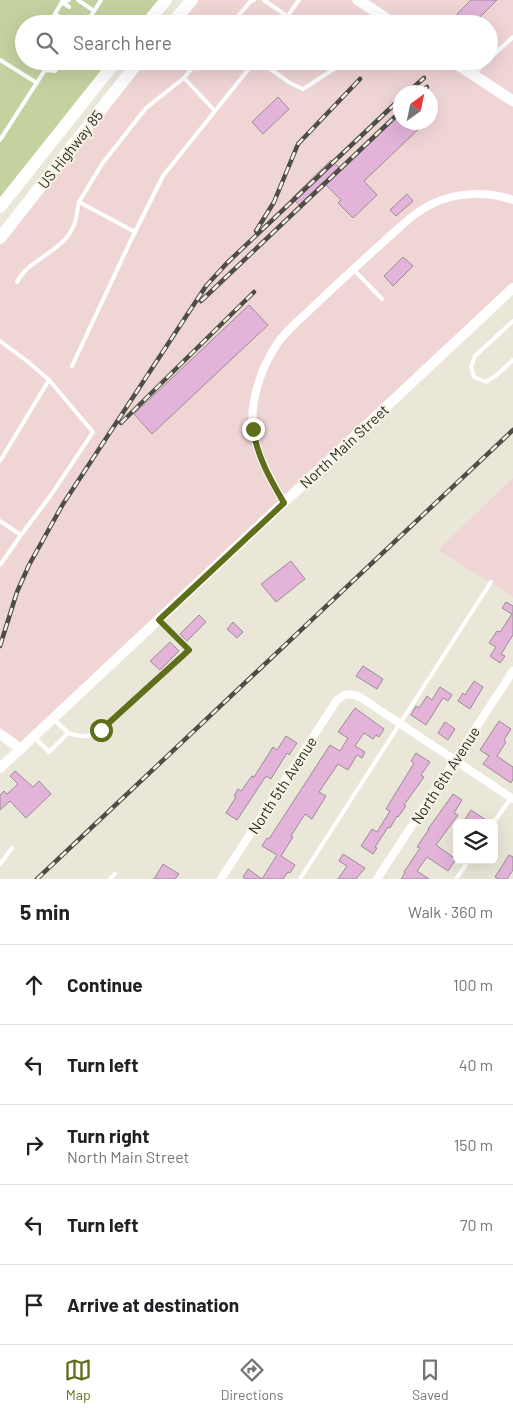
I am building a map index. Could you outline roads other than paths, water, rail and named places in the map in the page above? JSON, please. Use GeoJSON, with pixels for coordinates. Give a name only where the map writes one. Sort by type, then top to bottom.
{"type":"FeatureCollection","features":[{"type":"Feature","properties":{"kind":"highway"},"geometry":{"type":"LineString","coordinates":[[154,15],[166,0]]}},
{"type":"Feature","properties":{"kind":"highway"},"geometry":{"type":"LineString","coordinates":[[179,15],[192,0]]}},
{"type":"Feature","properties":{"kind":"highway","name":"US Highway 85"},"geometry":{"type":"LineString","coordinates":[[0,207],[109,70]]}},
{"type":"Feature","properties":{"kind":"highway","name":"US Highway 85"},"geometry":{"type":"LineString","coordinates":[[0,238],[133,70]]}},
{"type":"Feature","properties":{"kind":"main road"},"geometry":{"type":"LineString","coordinates":[[364,2],[382,15]]}},
{"type":"Feature","properties":{"kind":"main road"},"geometry":{"type":"LineString","coordinates":[[466,70],[513,101]]}},
{"type":"Feature","properties":{"kind":"street"},"geometry":{"type":"LineString","coordinates":[[284,503],[267,473],[254,439],[253,418],[258,388],[269,359],[287,331],[416,214],[430,205],[441,200],[468,194],[489,194],[513,200]]}},
{"type":"Feature","properties":{"kind":"street","name":"North Main Street"},"geometry":{"type":"LineString","coordinates":[[0,768],[513,288]]}},
{"type":"Feature","properties":{"kind":"street","name":"North 6th Avenue"},"geometry":{"type":"LineString","coordinates":[[378,879],[513,671]]}},
{"type":"Feature","properties":{"kind":"street","name":"North 5th Avenue"},"geometry":{"type":"LineString","coordinates":[[221,879],[337,700],[346,694],[360,697],[400,724]]}},
{"type":"Feature","properties":{"kind":"street"},"geometry":{"type":"LineString","coordinates":[[400,724],[513,797]]}},
{"type":"Feature","properties":{"kind":"street"},"geometry":{"type":"LineString","coordinates":[[0,734],[21,749]]}},
{"type":"Feature","properties":{"kind":"lane"},"geometry":{"type":"LineString","coordinates":[[54,14],[62,2],[70,0]]}},
{"type":"Feature","properties":{"kind":"lane"},"geometry":{"type":"LineString","coordinates":[[78,0],[94,10]]}},
{"type":"Feature","properties":{"kind":"lane"},"geometry":{"type":"LineString","coordinates":[[91,15],[101,0]]}},
{"type":"Feature","properties":{"kind":"lane"},"geometry":{"type":"LineString","coordinates":[[239,15],[254,0]]}},
{"type":"Feature","properties":{"kind":"lane"},"geometry":{"type":"LineString","coordinates":[[264,0],[286,15]]}},
{"type":"Feature","properties":{"kind":"lane"},"geometry":{"type":"LineString","coordinates":[[288,15],[298,0]]}},
{"type":"Feature","properties":{"kind":"lane"},"geometry":{"type":"LineString","coordinates":[[62,2],[69,6]]}},
{"type":"Feature","properties":{"kind":"lane"},"geometry":{"type":"LineString","coordinates":[[498,51],[513,37]]}},
{"type":"Feature","properties":{"kind":"lane"},"geometry":{"type":"LineString","coordinates":[[0,60],[15,69]]}},
{"type":"Feature","properties":{"kind":"lane"},"geometry":{"type":"LineString","coordinates":[[16,70],[37,83]]}},
{"type":"Feature","properties":{"kind":"lane"},"geometry":{"type":"LineString","coordinates":[[0,140],[45,70]]}},
{"type":"Feature","properties":{"kind":"lane"},"geometry":{"type":"LineString","coordinates":[[17,282],[21,273],[59,246],[74,226],[79,202],[102,164],[146,108],[184,78],[191,70]]}},
{"type":"Feature","properties":{"kind":"lane"},"geometry":{"type":"LineString","coordinates":[[72,366],[163,176],[249,70]]}},
{"type":"Feature","properties":{"kind":"lane"},"geometry":{"type":"LineString","coordinates":[[270,70],[303,89],[332,70]]}},
{"type":"Feature","properties":{"kind":"lane"},"geometry":{"type":"LineString","coordinates":[[473,75],[478,70]]}},
{"type":"Feature","properties":{"kind":"lane"},"geometry":{"type":"LineString","coordinates":[[184,78],[215,111]]}},
{"type":"Feature","properties":{"kind":"lane"},"geometry":{"type":"LineString","coordinates":[[79,202],[135,232]]}},
{"type":"Feature","properties":{"kind":"lane"},"geometry":{"type":"LineString","coordinates":[[354,269],[382,299]]}},
{"type":"Feature","properties":{"kind":"lane"},"geometry":{"type":"LineString","coordinates":[[513,321],[475,356],[471,366],[474,377],[486,382],[513,360]]}},
{"type":"Feature","properties":{"kind":"lane"},"geometry":{"type":"LineString","coordinates":[[0,348],[2,342],[49,380],[93,432],[51,496],[0,565]]}},
{"type":"Feature","properties":{"kind":"lane"},"geometry":{"type":"LineString","coordinates":[[0,461],[49,380]]}},
{"type":"Feature","properties":{"kind":"lane"},"geometry":{"type":"LineString","coordinates":[[1,523],[21,535]]}},
{"type":"Feature","properties":{"kind":"lane"},"geometry":{"type":"LineString","coordinates":[[300,879],[491,582]]}},
{"type":"Feature","properties":{"kind":"lane"},"geometry":{"type":"LineString","coordinates":[[54,718],[68,733],[91,737],[189,650],[159,620]]}},
{"type":"Feature","properties":{"kind":"lane"},"geometry":{"type":"LineString","coordinates":[[34,737],[49,752],[68,733]]}},
{"type":"Feature","properties":{"kind":"lane"},"geometry":{"type":"LineString","coordinates":[[496,819],[505,804],[513,797]]}},
{"type":"Feature","properties":{"kind":"lane"},"geometry":{"type":"LineString","coordinates":[[0,864],[12,848]]}},
{"type":"Feature","properties":{"kind":"lane"},"geometry":{"type":"LineString","coordinates":[[456,879],[466,864]]}},
{"type":"Feature","properties":{"kind":"lane"},"geometry":{"type":"LineString","coordinates":[[110,879],[115,874]]}},
{"type":"Feature","properties":{"kind":"railway"},"geometry":{"type":"LineString","coordinates":[[416,85],[424,78]]}},
{"type":"Feature","properties":{"kind":"railway"},"geometry":{"type":"LineString","coordinates":[[256,231],[274,202],[298,144],[360,79]]}},
{"type":"Feature","properties":{"kind":"railway"},"geometry":{"type":"LineString","coordinates":[[0,646],[17,592],[29,565],[63,504],[206,286],[227,263],[393,106]]}},
{"type":"Feature","properties":{"kind":"railway"},"geometry":{"type":"LineString","coordinates":[[201,301],[393,119]]}},
{"type":"Feature","properties":{"kind":"railway"},"geometry":{"type":"LineString","coordinates":[[121,423],[254,292]]}},
{"type":"Feature","properties":{"kind":"railway"},"geometry":{"type":"LineString","coordinates":[[37,879],[513,430]]}}]}
